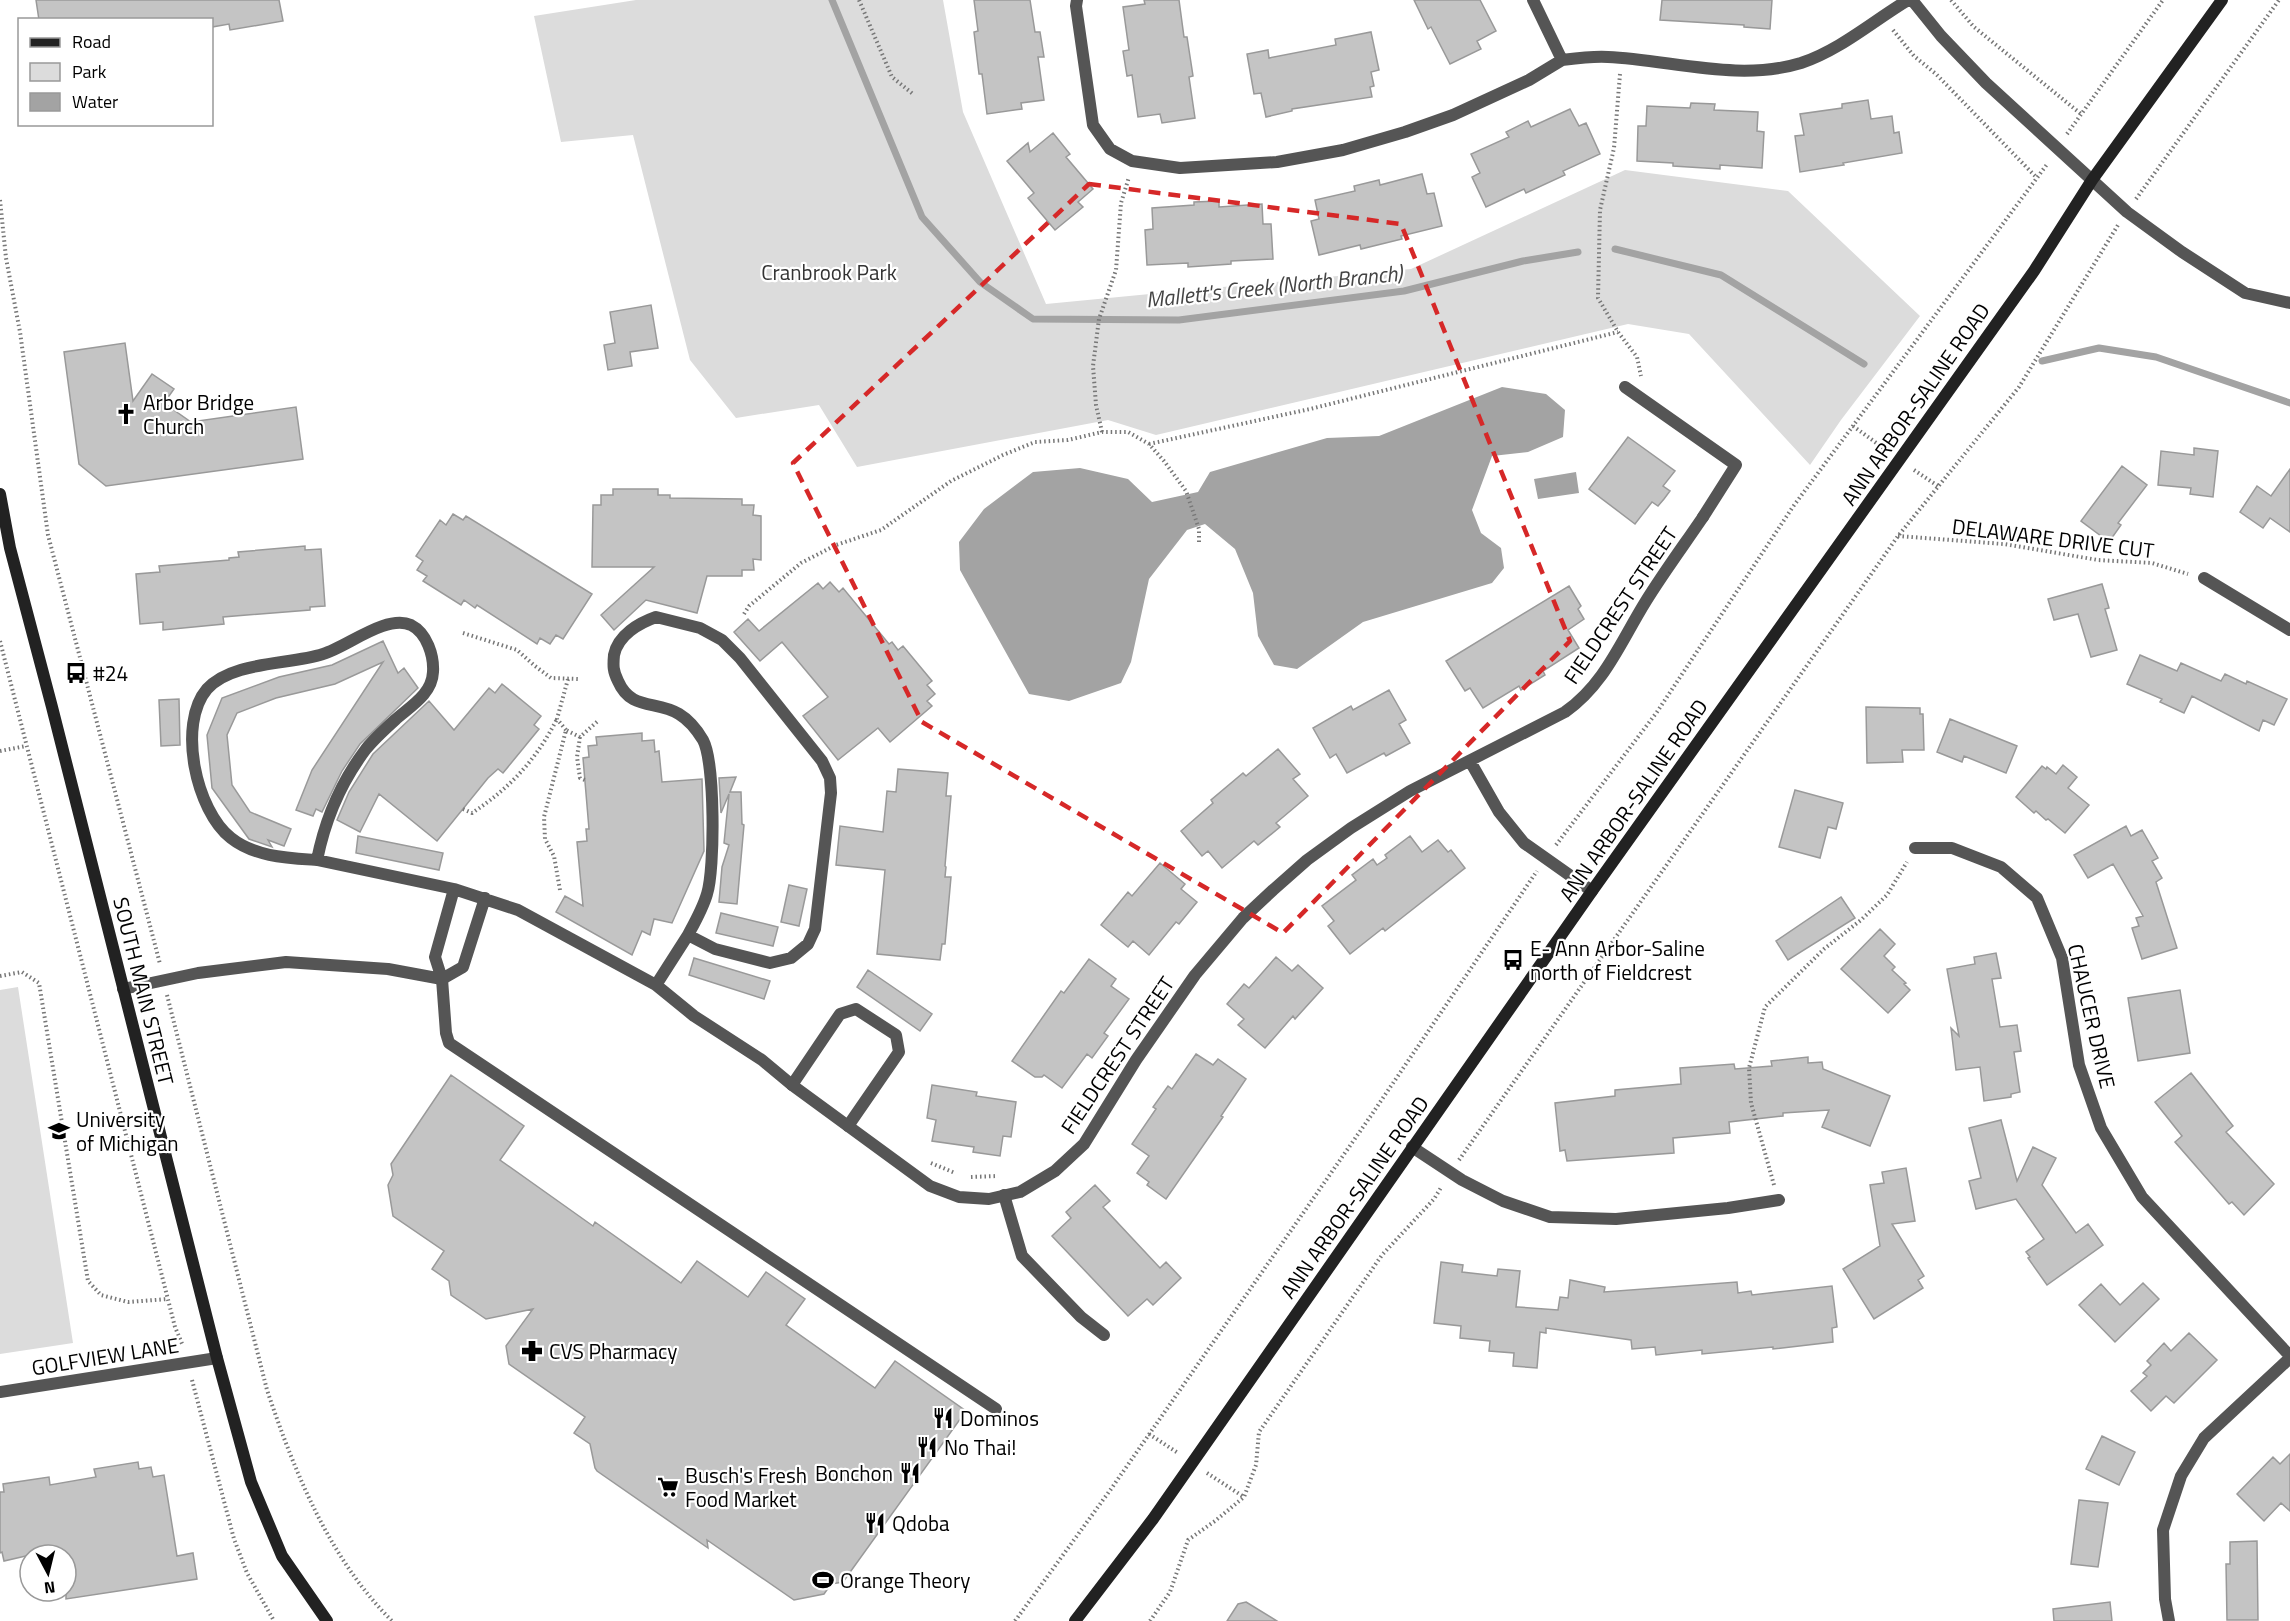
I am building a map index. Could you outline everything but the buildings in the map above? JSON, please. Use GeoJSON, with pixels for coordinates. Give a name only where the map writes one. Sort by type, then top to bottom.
{"type":"FeatureCollection","features":[{"type":"Feature","properties":{"kind":"main road","name":"ANN ARBOR-SALINE ROAD"},"geometry":{"type":"LineString","coordinates":[[1075,1621],[1153,1519],[1592,891],[2034,271],[2092,180],[2222,0]]}},
{"type":"Feature","properties":{"kind":"main road","name":"SOUTH MAIN STREET"},"geometry":{"type":"LineString","coordinates":[[0,494],[10,548],[217,1358],[251,1482],[282,1556],[327,1621]]}},
{"type":"Feature","properties":{"kind":"street"},"geometry":{"type":"LineString","coordinates":[[1077,0],[1093,125],[1110,149],[1132,161],[1180,168],[1277,162],[1343,150],[1453,115],[1529,80],[1562,60],[1587,57],[1620,58],[1748,70],[1778,68],[1801,63],[1837,46],[1910,0],[1986,83],[2127,212],[2182,252],[2245,293],[2290,303]]}},
{"type":"Feature","properties":{"kind":"street"},"geometry":{"type":"LineString","coordinates":[[1533,0],[1562,60]]}},
{"type":"Feature","properties":{"kind":"street","name":"FIELDCREST STREET"},"geometry":{"type":"LineString","coordinates":[[485,898],[518,910],[656,985],[694,1016],[762,1060],[792,1085],[930,1186],[959,1197],[989,1199],[1020,1192],[1055,1172],[1084,1144],[1130,1070],[1196,975],[1243,918],[1273,890],[1307,860],[1351,828],[1410,791],[1565,712],[1582,700],[1610,664],[1646,601],[1736,465],[1625,387]]}},
{"type":"Feature","properties":{"kind":"street"},"geometry":{"type":"LineString","coordinates":[[2204,578],[2290,630]]}},
{"type":"Feature","properties":{"kind":"street"},"geometry":{"type":"LineString","coordinates":[[656,985],[688,935],[708,893],[712,863],[710,766],[704,742],[690,722],[677,712],[637,702],[622,690],[612,669],[615,648],[627,633],[640,622],[656,617],[700,628],[722,640],[740,658],[822,761],[830,778],[831,793],[816,929],[808,944],[790,958],[770,963],[715,949],[688,935]]}},
{"type":"Feature","properties":{"kind":"street"},"geometry":{"type":"LineString","coordinates":[[123,989],[198,973],[286,962],[388,969],[442,979],[463,967],[485,898],[454,889],[317,860],[279,858],[253,850],[231,839],[216,824],[199,788],[192,720],[200,699],[209,687],[230,674],[326,653],[392,623],[410,625],[419,631],[428,644],[434,675],[418,702],[394,720],[368,747],[348,774],[322,835],[317,860]]}},
{"type":"Feature","properties":{"kind":"street"},"geometry":{"type":"LineString","coordinates":[[1470,761],[1499,812],[1524,843],[1592,891]]}},
{"type":"Feature","properties":{"kind":"street","name":"CHAUCER DRIVE"},"geometry":{"type":"LineString","coordinates":[[1915,848],[1952,848],[2001,867],[2037,898],[2062,958],[2079,1065],[2101,1128],[2142,1197],[2290,1357]]}},
{"type":"Feature","properties":{"kind":"street"},"geometry":{"type":"LineString","coordinates":[[454,889],[435,957],[442,979],[446,1033],[449,1043],[996,1409]]}},
{"type":"Feature","properties":{"kind":"street"},"geometry":{"type":"LineString","coordinates":[[792,1085],[840,1014],[856,1009],[896,1035],[899,1052],[848,1126]]}},
{"type":"Feature","properties":{"kind":"street"},"geometry":{"type":"LineString","coordinates":[[1412,1147],[1472,1186],[1503,1201],[1550,1217],[1616,1219],[1728,1208],[1779,1200]]}},
{"type":"Feature","properties":{"kind":"street"},"geometry":{"type":"LineString","coordinates":[[1004,1196],[1022,1256],[1081,1317],[1104,1335]]}},
{"type":"Feature","properties":{"kind":"street"},"geometry":{"type":"LineString","coordinates":[[2169,1621],[2165,1599],[2163,1530],[2181,1476],[2204,1438],[2290,1357]]}},
{"type":"Feature","properties":{"kind":"street","name":"GOLFVIEW LANE"},"geometry":{"type":"LineString","coordinates":[[0,1392],[217,1358]]}},
{"type":"Feature","properties":{"kind":"path"},"geometry":{"type":"LineString","coordinates":[[859,0],[892,76],[913,94]]}},
{"type":"Feature","properties":{"kind":"path"},"geometry":{"type":"LineString","coordinates":[[1951,0],[1974,27],[2079,116],[2163,0]]}},
{"type":"Feature","properties":{"kind":"path"},"geometry":{"type":"LineString","coordinates":[[2146,185],[2279,0]]}},
{"type":"Feature","properties":{"kind":"path"},"geometry":{"type":"LineString","coordinates":[[1896,35],[1914,56],[1936,74],[2037,178]]}},
{"type":"Feature","properties":{"kind":"path"},"geometry":{"type":"LineString","coordinates":[[1620,58],[1614,148],[1600,210],[1598,298],[1618,332],[1637,357]]}},
{"type":"Feature","properties":{"kind":"path"},"geometry":{"type":"LineString","coordinates":[[1564,835],[1657,712],[1792,508],[2044,167]]}},
{"type":"Feature","properties":{"kind":"path"},"geometry":{"type":"LineString","coordinates":[[1102,432],[1096,405],[1093,366],[1100,319],[1116,270],[1121,203],[1129,176]]}},
{"type":"Feature","properties":{"kind":"path"},"geometry":{"type":"LineString","coordinates":[[0,200],[6,258],[20,332],[48,535],[158,957]]}},
{"type":"Feature","properties":{"kind":"path"},"geometry":{"type":"LineString","coordinates":[[1466,1150],[1898,536],[2019,387],[2114,231]]}},
{"type":"Feature","properties":{"kind":"path"},"geometry":{"type":"LineString","coordinates":[[1149,444],[1310,410],[1618,332]]}},
{"type":"Feature","properties":{"kind":"path"},"geometry":{"type":"LineString","coordinates":[[1853,426],[1872,440]]}},
{"type":"Feature","properties":{"kind":"path"},"geometry":{"type":"LineString","coordinates":[[744,614],[749,606],[801,563],[836,545],[881,530],[951,481],[1003,454],[1035,442],[1068,440],[1102,432],[1128,432],[1149,444],[1186,491],[1199,529],[1199,543]]}},
{"type":"Feature","properties":{"kind":"path"},"geometry":{"type":"LineString","coordinates":[[1923,477],[1938,486]]}},
{"type":"Feature","properties":{"kind":"path","name":"DELAWARE DRIVE CUT"},"geometry":{"type":"LineString","coordinates":[[1898,536],[2004,544],[2098,560],[2152,563],[2204,578]]}},
{"type":"Feature","properties":{"kind":"path"},"geometry":{"type":"LineString","coordinates":[[463,633],[517,650],[551,678],[578,679]]}},
{"type":"Feature","properties":{"kind":"path"},"geometry":{"type":"LineString","coordinates":[[0,641],[168,1299],[234,1539],[247,1573],[274,1621]]}},
{"type":"Feature","properties":{"kind":"path"},"geometry":{"type":"LineString","coordinates":[[463,809],[471,813],[517,777],[543,747],[557,719],[568,679]]}},
{"type":"Feature","properties":{"kind":"path"},"geometry":{"type":"LineString","coordinates":[[557,719],[566,730],[580,737]]}},
{"type":"Feature","properties":{"kind":"path"},"geometry":{"type":"LineString","coordinates":[[585,780],[580,778],[577,757],[580,737],[599,720]]}},
{"type":"Feature","properties":{"kind":"path"},"geometry":{"type":"LineString","coordinates":[[560,890],[554,856],[545,839],[544,817],[566,730]]}},
{"type":"Feature","properties":{"kind":"path"},"geometry":{"type":"LineString","coordinates":[[0,751],[26,746]]}},
{"type":"Feature","properties":{"kind":"path"},"geometry":{"type":"LineString","coordinates":[[1779,1200],[1750,1103],[1749,1068],[1765,1007],[1824,949],[1861,920],[1887,895],[1915,848]]}},
{"type":"Feature","properties":{"kind":"path"},"geometry":{"type":"LineString","coordinates":[[1015,1621],[1149,1434],[1370,1117],[1532,878]]}},
{"type":"Feature","properties":{"kind":"path"},"geometry":{"type":"LineString","coordinates":[[0,976],[22,972],[39,983],[88,1281],[101,1295],[128,1302],[168,1299]]}},
{"type":"Feature","properties":{"kind":"path"},"geometry":{"type":"LineString","coordinates":[[172,1013],[267,1390],[286,1445],[307,1494],[333,1543],[358,1584],[392,1621]]}},
{"type":"Feature","properties":{"kind":"path"},"geometry":{"type":"LineString","coordinates":[[929,1162],[955,1173]]}},
{"type":"Feature","properties":{"kind":"path"},"geometry":{"type":"LineString","coordinates":[[971,1177],[998,1176]]}},
{"type":"Feature","properties":{"kind":"path"},"geometry":{"type":"LineString","coordinates":[[1150,1621],[1170,1592],[1188,1540],[1244,1497],[1256,1465],[1259,1432],[1382,1255],[1434,1199],[1440,1188]]}},
{"type":"Feature","properties":{"kind":"path"},"geometry":{"type":"LineString","coordinates":[[1149,1434],[1165,1444]]}},
{"type":"Feature","properties":{"kind":"path"},"geometry":{"type":"LineString","coordinates":[[1219,1481],[1244,1497]]}},
{"type":"Feature","properties":{"kind":"highlighted area"},"geometry":{"type":"Polygon","coordinates":[[[1089,184],[1401,224],[1570,641],[1283,933],[922,722],[793,463],[1089,184]]]}},
{"type":"Feature","properties":{"kind":"green space","name":"Cranbrook Park"},"geometry":{"type":"Polygon","coordinates":[[[636,0],[943,0],[963,112],[1046,304],[1411,269],[1625,170],[1788,191],[1920,316],[1810,465],[1689,334],[1628,324],[1156,435],[1108,420],[857,467],[819,405],[736,418],[690,360],[633,135],[561,142],[534,16],[636,0]]]}},
{"type":"Feature","properties":{"kind":"green space"},"geometry":{"type":"Polygon","coordinates":[[[18,987],[73,1343],[0,1354],[0,990],[18,987]]]}},
{"type":"Feature","properties":{"kind":"water"},"geometry":{"type":"Polygon","coordinates":[[[1502,387],[1546,394],[1565,410],[1563,437],[1528,452],[1492,456],[1472,510],[1481,533],[1501,548],[1504,568],[1492,583],[1363,622],[1297,669],[1274,665],[1258,636],[1253,593],[1235,549],[1205,524],[1187,530],[1149,579],[1131,662],[1121,683],[1069,701],[1029,694],[960,570],[959,542],[984,509],[1033,472],[1080,468],[1128,479],[1152,502],[1198,492],[1210,472],[1327,438],[1379,436],[1502,387]]]}},
{"type":"Feature","properties":{"kind":"water"},"geometry":{"type":"Polygon","coordinates":[[[1576,472],[1579,493],[1538,499],[1534,479],[1576,472]]]}},
{"type":"Feature","properties":{"kind":"waterway","name":"Mallett's Creek (North Branch)"},"geometry":{"type":"LineString","coordinates":[[832,0],[922,217],[980,282],[1033,319],[1179,320],[1404,291],[1523,261],[1578,252]]}},
{"type":"Feature","properties":{"kind":"waterway","name":"Mallett's Creek (North Branch)"},"geometry":{"type":"LineString","coordinates":[[1615,249],[1721,275],[1864,364]]}},
{"type":"Feature","properties":{"kind":"waterway","name":"Mallett's Creek (North Branch)"},"geometry":{"type":"LineString","coordinates":[[2042,361],[2099,348],[2156,357],[2290,403]]}},
{"type":"Feature","properties":{"kind":"place","name":"Arbor Bridge Church"},"geometry":{"type":"Point","coordinates":[126,414]}},
{"type":"Feature","properties":{"kind":"place","name":"#24"},"geometry":{"type":"Point","coordinates":[76,673]}},
{"type":"Feature","properties":{"kind":"place","name":"E- Ann Arbor-Saline north of Fieldcrest"},"geometry":{"type":"Point","coordinates":[1513,960]}},
{"type":"Feature","properties":{"kind":"place","name":"University of Michigan"},"geometry":{"type":"Point","coordinates":[59,1131]}},
{"type":"Feature","properties":{"kind":"place","name":"CVS Pharmacy"},"geometry":{"type":"Point","coordinates":[532,1351]}},
{"type":"Feature","properties":{"kind":"place","name":"Dominos"},"geometry":{"type":"Point","coordinates":[943,1418]}},
{"type":"Feature","properties":{"kind":"place","name":"No Thai!"},"geometry":{"type":"Point","coordinates":[927,1447]}},
{"type":"Feature","properties":{"kind":"place","name":"Bonchon"},"geometry":{"type":"Point","coordinates":[910,1473]}},
{"type":"Feature","properties":{"kind":"place","name":"Busch's Fresh Food Market"},"geometry":{"type":"Point","coordinates":[668,1487]}},
{"type":"Feature","properties":{"kind":"place","name":"Qdoba"},"geometry":{"type":"Point","coordinates":[875,1523]}},
{"type":"Feature","properties":{"kind":"place","name":"Orange Theory"},"geometry":{"type":"Point","coordinates":[823,1580]}}]}
